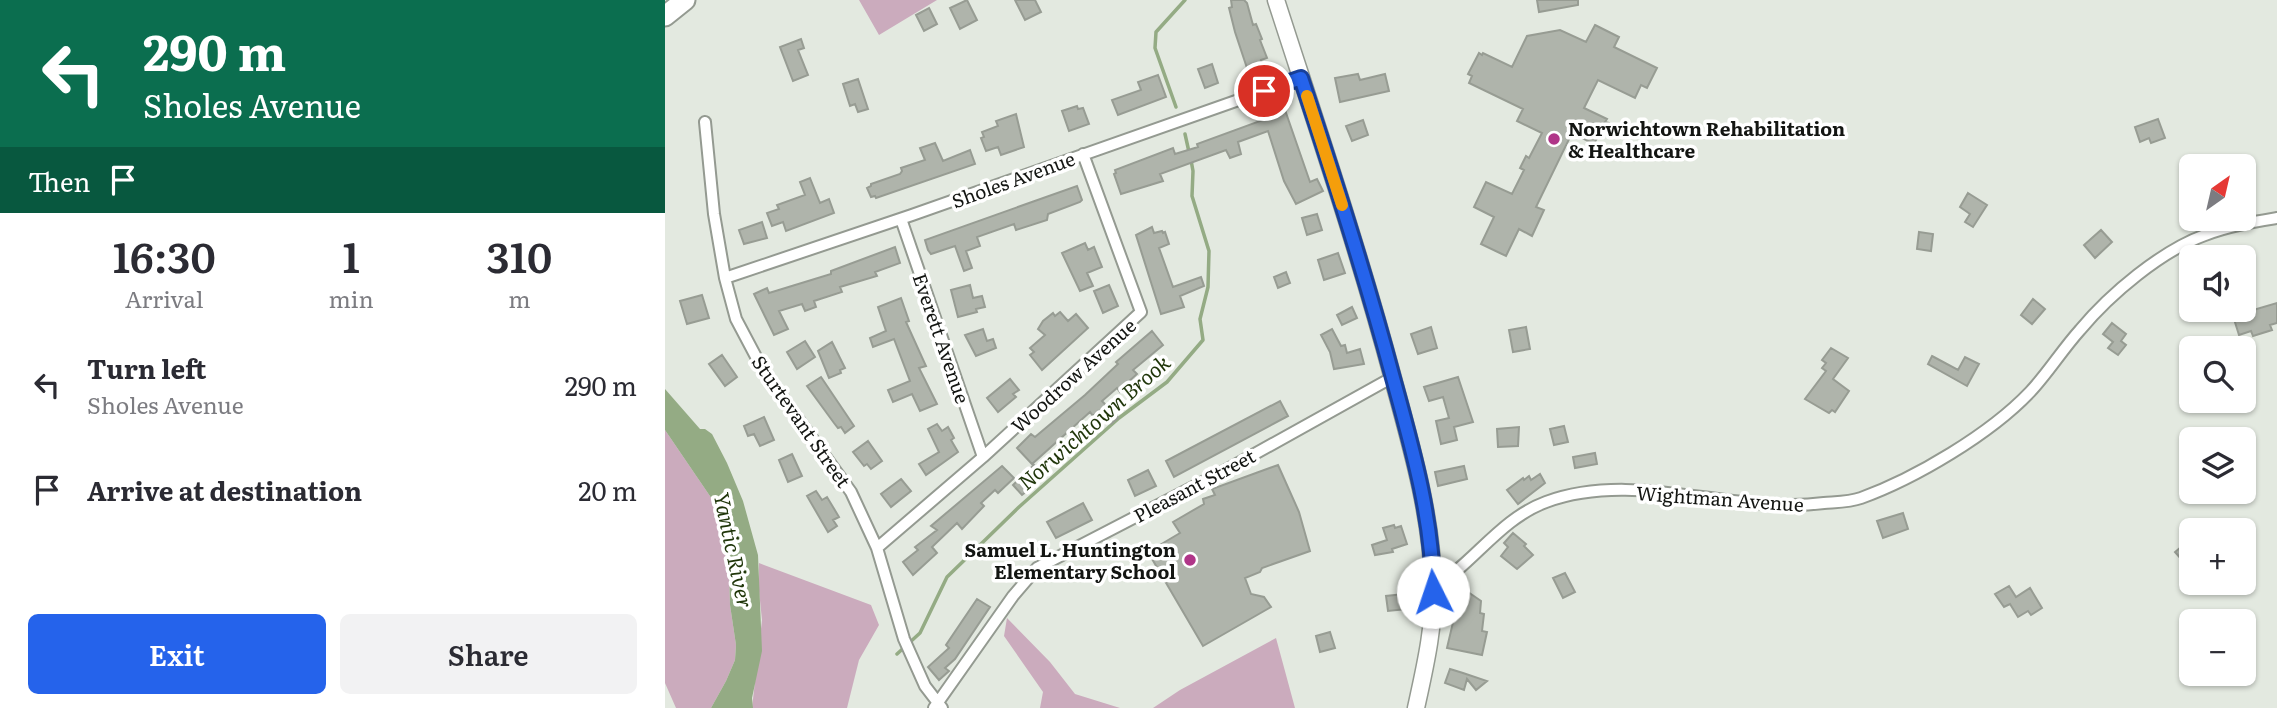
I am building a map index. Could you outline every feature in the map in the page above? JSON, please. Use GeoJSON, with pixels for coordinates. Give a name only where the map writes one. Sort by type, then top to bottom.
{"type":"FeatureCollection","features":[{"type":"Feature","properties":{"kind":"highway"},"geometry":{"type":"LineString","coordinates":[[675,8],[699,0]]}},
{"type":"Feature","properties":{"kind":"main road"},"geometry":{"type":"LineString","coordinates":[[1276,0],[1343,209],[1393,377],[1417,472],[1431,556],[1433,588],[1430,635],[1416,708]]}},
{"type":"Feature","properties":{"kind":"street","name":"Sholes Avenue"},"geometry":{"type":"LineString","coordinates":[[725,278],[1301,78]]}},
{"type":"Feature","properties":{"kind":"street","name":"Sturtevant Street"},"geometry":{"type":"LineString","coordinates":[[705,122],[714,214],[725,278],[736,319],[763,370],[851,492],[877,548],[907,644],[925,686],[938,706]]}},
{"type":"Feature","properties":{"kind":"street","name":"Woodrow Avenue"},"geometry":{"type":"LineString","coordinates":[[877,548],[982,457],[1141,312],[1083,155]]}},
{"type":"Feature","properties":{"kind":"street","name":"Wightman Avenue"},"geometry":{"type":"LineString","coordinates":[[1433,588],[1517,516],[1547,502],[1595,490],[1660,493],[1726,502],[1798,507],[1859,499],[1982,435],[2030,392],[2081,328],[2123,288],[2158,260],[2204,235],[2277,218]]}},
{"type":"Feature","properties":{"kind":"street","name":"Everett Avenue"},"geometry":{"type":"LineString","coordinates":[[901,219],[982,457]]}},
{"type":"Feature","properties":{"kind":"street","name":"Pleasant Street"},"geometry":{"type":"LineString","coordinates":[[938,706],[1013,596],[1037,568],[1224,471],[1393,377]]}},
{"type":"Feature","properties":{"kind":"shaded area"},"geometry":{"type":"Polygon","coordinates":[[[859,0],[937,0],[879,35],[859,0]]]}},
{"type":"Feature","properties":{"kind":"shaded area"},"geometry":{"type":"Polygon","coordinates":[[[665,430],[714,502],[729,563],[735,660],[711,708],[676,708],[665,683],[665,430]]]}},
{"type":"Feature","properties":{"kind":"shaded area"},"geometry":{"type":"Polygon","coordinates":[[[759,563],[871,605],[879,625],[859,660],[847,708],[752,708],[762,620],[759,563]]]}},
{"type":"Feature","properties":{"kind":"shaded area"},"geometry":{"type":"Polygon","coordinates":[[[1007,618],[1050,662],[1075,694],[1120,708],[1040,708],[1043,692],[1004,636],[1007,618]]]}},
{"type":"Feature","properties":{"kind":"shaded area"},"geometry":{"type":"Polygon","coordinates":[[[1276,638],[1295,708],[1153,708],[1180,690],[1276,638]]]}},
{"type":"Feature","properties":{"kind":"water","name":"Yantic River"},"geometry":{"type":"Polygon","coordinates":[[[665,389],[700,429],[712,434],[743,501],[758,555],[762,651],[752,698],[753,708],[711,708],[735,660],[729,563],[714,502],[665,430],[665,389]]]}},
{"type":"Feature","properties":{"kind":"building"},"geometry":{"type":"Polygon","coordinates":[[[967,0],[977,20],[960,29],[950,8],[967,0]]]}},
{"type":"Feature","properties":{"kind":"building"},"geometry":{"type":"Polygon","coordinates":[[[1015,0],[1035,0],[1041,12],[1025,20],[1015,0]]]}},
{"type":"Feature","properties":{"kind":"building"},"geometry":{"type":"Polygon","coordinates":[[[1231,0],[1244,0],[1247,3],[1267,58],[1261,60],[1263,66],[1248,71],[1229,8],[1232,7],[1231,0]]]}},
{"type":"Feature","properties":{"kind":"building"},"geometry":{"type":"Polygon","coordinates":[[[1537,0],[1578,0],[1578,5],[1539,12],[1537,0]]]}},
{"type":"Feature","properties":{"kind":"building"},"geometry":{"type":"Polygon","coordinates":[[[929,8],[937,24],[924,31],[916,15],[929,8]]]}},
{"type":"Feature","properties":{"kind":"building","name":"Norwichtown Rehabilitation & Healthcare"},"geometry":{"type":"Polygon","coordinates":[[[1595,25],[1619,37],[1614,47],[1657,68],[1647,88],[1641,85],[1635,98],[1598,80],[1584,108],[1607,119],[1605,122],[1609,123],[1604,134],[1600,132],[1594,144],[1572,133],[1536,207],[1544,210],[1532,236],[1519,229],[1506,256],[1481,244],[1494,217],[1474,207],[1486,182],[1512,194],[1524,170],[1520,168],[1526,156],[1529,158],[1542,133],[1517,121],[1523,109],[1469,83],[1472,76],[1468,74],[1479,53],[1512,67],[1527,36],[1560,30],[1586,42],[1595,25]]]}},
{"type":"Feature","properties":{"kind":"building"},"geometry":{"type":"Polygon","coordinates":[[[801,39],[804,48],[798,50],[808,75],[793,81],[780,47],[801,39]]]}},
{"type":"Feature","properties":{"kind":"building"},"geometry":{"type":"Polygon","coordinates":[[[1212,64],[1218,83],[1205,88],[1198,69],[1212,64]]]}},
{"type":"Feature","properties":{"kind":"building"},"geometry":{"type":"Polygon","coordinates":[[[1358,74],[1360,80],[1385,74],[1389,91],[1340,102],[1335,78],[1358,74]]]}},
{"type":"Feature","properties":{"kind":"building"},"geometry":{"type":"Polygon","coordinates":[[[1158,75],[1166,97],[1118,115],[1112,100],[1141,90],[1138,82],[1158,75]]]}},
{"type":"Feature","properties":{"kind":"building"},"geometry":{"type":"Polygon","coordinates":[[[858,79],[868,109],[858,112],[855,104],[850,106],[843,84],[858,79]]]}},
{"type":"Feature","properties":{"kind":"building"},"geometry":{"type":"Polygon","coordinates":[[[1077,106],[1078,109],[1083,108],[1089,124],[1069,131],[1062,111],[1077,106]]]}},
{"type":"Feature","properties":{"kind":"building"},"geometry":{"type":"Polygon","coordinates":[[[1285,110],[1310,182],[1317,179],[1323,191],[1296,204],[1284,181],[1268,131],[1238,142],[1241,154],[1230,158],[1226,150],[1160,174],[1163,181],[1121,194],[1115,170],[1173,148],[1175,154],[1198,147],[1197,144],[1263,120],[1262,117],[1285,110]]]}},
{"type":"Feature","properties":{"kind":"building"},"geometry":{"type":"Polygon","coordinates":[[[1016,114],[1024,147],[1001,155],[998,147],[986,151],[981,138],[984,137],[982,132],[998,126],[996,121],[1016,114]]]}},
{"type":"Feature","properties":{"kind":"building"},"geometry":{"type":"Polygon","coordinates":[[[2158,119],[2165,138],[2151,143],[2149,138],[2140,142],[2135,127],[2158,119]]]}},
{"type":"Feature","properties":{"kind":"building"},"geometry":{"type":"Polygon","coordinates":[[[1363,120],[1368,135],[1352,141],[1346,126],[1363,120]]]}},
{"type":"Feature","properties":{"kind":"building"},"geometry":{"type":"Polygon","coordinates":[[[935,143],[943,161],[970,150],[975,164],[876,198],[871,197],[867,188],[871,184],[900,174],[901,168],[925,160],[920,148],[935,143]]]}},
{"type":"Feature","properties":{"kind":"building"},"geometry":{"type":"Polygon","coordinates":[[[810,178],[820,203],[829,199],[834,213],[786,231],[783,222],[772,226],[767,213],[779,209],[777,205],[805,195],[800,182],[810,178]]]}},
{"type":"Feature","properties":{"kind":"building"},"geometry":{"type":"Polygon","coordinates":[[[1077,186],[1082,200],[1048,214],[1047,220],[1016,230],[1014,224],[977,237],[980,246],[966,251],[972,268],[964,271],[955,246],[931,254],[928,250],[925,240],[1077,186]]]}},
{"type":"Feature","properties":{"kind":"building"},"geometry":{"type":"Polygon","coordinates":[[[1968,193],[1987,205],[1973,227],[1965,222],[1970,214],[1960,207],[1968,193]]]}},
{"type":"Feature","properties":{"kind":"building"},"geometry":{"type":"Polygon","coordinates":[[[1317,214],[1322,230],[1307,235],[1302,218],[1317,214]]]}},
{"type":"Feature","properties":{"kind":"building"},"geometry":{"type":"Polygon","coordinates":[[[762,222],[767,238],[744,244],[739,230],[762,222]]]}},
{"type":"Feature","properties":{"kind":"building"},"geometry":{"type":"Polygon","coordinates":[[[1152,227],[1154,233],[1165,232],[1169,244],[1159,248],[1173,287],[1201,277],[1204,286],[1180,296],[1184,307],[1161,314],[1136,235],[1152,227]]]}},
{"type":"Feature","properties":{"kind":"building"},"geometry":{"type":"Polygon","coordinates":[[[2101,230],[2112,242],[2095,258],[2084,245],[2101,230]]]}},
{"type":"Feature","properties":{"kind":"building"},"geometry":{"type":"Polygon","coordinates":[[[1919,232],[1933,234],[1931,251],[1917,249],[1919,232]]]}},
{"type":"Feature","properties":{"kind":"building"},"geometry":{"type":"Polygon","coordinates":[[[1085,243],[1088,250],[1094,247],[1102,267],[1087,273],[1093,286],[1080,291],[1062,253],[1085,243]]]}},
{"type":"Feature","properties":{"kind":"building"},"geometry":{"type":"Polygon","coordinates":[[[895,247],[900,263],[875,272],[877,276],[840,287],[842,292],[814,301],[816,307],[805,311],[802,304],[779,311],[788,329],[774,335],[754,294],[767,288],[769,293],[831,274],[831,271],[895,247]]]}},
{"type":"Feature","properties":{"kind":"building"},"geometry":{"type":"Polygon","coordinates":[[[1338,253],[1345,273],[1324,280],[1318,260],[1338,253]]]}},
{"type":"Feature","properties":{"kind":"building"},"geometry":{"type":"Polygon","coordinates":[[[1286,272],[1290,283],[1278,288],[1274,277],[1286,272]]]}},
{"type":"Feature","properties":{"kind":"building"},"geometry":{"type":"Polygon","coordinates":[[[970,285],[973,298],[982,296],[985,307],[958,317],[951,290],[970,285]]]}},
{"type":"Feature","properties":{"kind":"building"},"geometry":{"type":"Polygon","coordinates":[[[1109,285],[1118,306],[1103,313],[1094,291],[1109,285]]]}},
{"type":"Feature","properties":{"kind":"building"},"geometry":{"type":"Polygon","coordinates":[[[702,295],[709,318],[687,324],[680,301],[702,295]]]}},
{"type":"Feature","properties":{"kind":"building"},"geometry":{"type":"Polygon","coordinates":[[[901,298],[909,321],[906,322],[926,366],[919,368],[937,404],[920,411],[912,394],[893,402],[888,390],[910,381],[894,339],[873,347],[870,338],[886,331],[878,307],[901,298]]]}},
{"type":"Feature","properties":{"kind":"building"},"geometry":{"type":"Polygon","coordinates":[[[2033,299],[2045,309],[2032,324],[2021,315],[2033,299]]]}},
{"type":"Feature","properties":{"kind":"building"},"geometry":{"type":"Polygon","coordinates":[[[2277,303],[2277,323],[2270,325],[2272,330],[2253,336],[2251,331],[2239,335],[2235,322],[2256,322],[2256,309],[2277,303]]]}},
{"type":"Feature","properties":{"kind":"building"},"geometry":{"type":"Polygon","coordinates":[[[1352,307],[1357,318],[1342,325],[1337,315],[1352,307]]]}},
{"type":"Feature","properties":{"kind":"building"},"geometry":{"type":"Polygon","coordinates":[[[1060,312],[1068,321],[1076,314],[1088,328],[1042,370],[1030,355],[1034,352],[1030,348],[1045,335],[1038,329],[1043,321],[1053,313],[1055,316],[1060,312]]]}},
{"type":"Feature","properties":{"kind":"building"},"geometry":{"type":"Polygon","coordinates":[[[2112,323],[2126,334],[2121,341],[2126,345],[2118,355],[2108,348],[2113,342],[2103,334],[2112,323]]]}},
{"type":"Feature","properties":{"kind":"building"},"geometry":{"type":"Polygon","coordinates":[[[1431,327],[1437,348],[1418,354],[1411,334],[1431,327]]]}},
{"type":"Feature","properties":{"kind":"building"},"geometry":{"type":"Polygon","coordinates":[[[1526,327],[1530,349],[1513,352],[1509,330],[1526,327]]]}},
{"type":"Feature","properties":{"kind":"building"},"geometry":{"type":"Polygon","coordinates":[[[983,329],[987,341],[993,339],[996,348],[976,356],[965,335],[983,329]]]}},
{"type":"Feature","properties":{"kind":"building"},"geometry":{"type":"Polygon","coordinates":[[[1332,329],[1341,346],[1345,345],[1347,353],[1360,349],[1364,364],[1334,369],[1330,352],[1321,335],[1332,329]]]}},
{"type":"Feature","properties":{"kind":"building"},"geometry":{"type":"Polygon","coordinates":[[[1152,331],[1163,345],[1133,370],[1137,374],[1127,383],[1129,385],[1120,392],[1117,388],[1102,401],[1118,418],[1111,424],[1098,411],[1093,416],[1090,412],[1032,464],[1017,448],[1031,434],[1035,437],[1085,395],[1118,364],[1116,362],[1152,331]]]}},
{"type":"Feature","properties":{"kind":"building"},"geometry":{"type":"Polygon","coordinates":[[[805,341],[815,357],[797,369],[787,352],[805,341]]]}},
{"type":"Feature","properties":{"kind":"building"},"geometry":{"type":"Polygon","coordinates":[[[832,342],[845,368],[840,370],[841,373],[829,378],[818,351],[832,342]]]}},
{"type":"Feature","properties":{"kind":"building"},"geometry":{"type":"Polygon","coordinates":[[[1831,348],[1848,358],[1833,379],[1849,391],[1835,412],[1832,410],[1829,413],[1805,399],[1826,371],[1822,368],[1826,363],[1822,360],[1831,348]]]}},
{"type":"Feature","properties":{"kind":"building"},"geometry":{"type":"Polygon","coordinates":[[[722,355],[737,377],[725,386],[709,364],[722,355]]]}},
{"type":"Feature","properties":{"kind":"building"},"geometry":{"type":"Polygon","coordinates":[[[1932,356],[1958,370],[1965,357],[1979,364],[1967,386],[1928,364],[1932,356]]]}},
{"type":"Feature","properties":{"kind":"building"},"geometry":{"type":"Polygon","coordinates":[[[821,377],[854,426],[845,433],[841,427],[838,428],[807,386],[821,377]]]}},
{"type":"Feature","properties":{"kind":"building"},"geometry":{"type":"Polygon","coordinates":[[[1458,377],[1473,422],[1454,427],[1457,440],[1441,444],[1436,421],[1449,418],[1443,397],[1429,401],[1424,387],[1458,377]]]}},
{"type":"Feature","properties":{"kind":"building"},"geometry":{"type":"Polygon","coordinates":[[[1010,379],[1019,390],[1013,394],[1016,397],[998,412],[987,398],[1010,379]]]}},
{"type":"Feature","properties":{"kind":"building"},"geometry":{"type":"Polygon","coordinates":[[[1280,401],[1288,416],[1174,477],[1166,461],[1280,401]]]}},
{"type":"Feature","properties":{"kind":"building"},"geometry":{"type":"Polygon","coordinates":[[[764,417],[774,440],[760,446],[754,434],[748,436],[744,426],[764,417]]]}},
{"type":"Feature","properties":{"kind":"building"},"geometry":{"type":"Polygon","coordinates":[[[937,424],[942,431],[948,427],[958,452],[926,475],[919,464],[939,452],[928,429],[937,424]]]}},
{"type":"Feature","properties":{"kind":"building"},"geometry":{"type":"Polygon","coordinates":[[[1564,426],[1568,442],[1554,445],[1550,429],[1564,426]]]}},
{"type":"Feature","properties":{"kind":"building"},"geometry":{"type":"Polygon","coordinates":[[[1519,427],[1518,446],[1498,447],[1497,429],[1519,427]]]}},
{"type":"Feature","properties":{"kind":"building"},"geometry":{"type":"Polygon","coordinates":[[[868,441],[882,461],[871,469],[867,464],[864,466],[853,452],[868,441]]]}},
{"type":"Feature","properties":{"kind":"building"},"geometry":{"type":"Polygon","coordinates":[[[1595,453],[1597,464],[1575,468],[1573,457],[1595,453]]]}},
{"type":"Feature","properties":{"kind":"building"},"geometry":{"type":"Polygon","coordinates":[[[792,454],[802,476],[788,482],[779,460],[792,454]]]}},
{"type":"Feature","properties":{"kind":"building"},"geometry":{"type":"Polygon","coordinates":[[[1034,465],[1045,477],[1022,495],[1013,485],[1034,465]]]}},
{"type":"Feature","properties":{"kind":"building"},"geometry":{"type":"Polygon","coordinates":[[[1278,465],[1299,512],[1310,551],[1262,568],[1260,572],[1245,578],[1251,594],[1264,597],[1271,607],[1203,646],[1148,552],[1180,533],[1173,522],[1204,504],[1203,499],[1215,495],[1212,489],[1278,465]]]}},
{"type":"Feature","properties":{"kind":"building"},"geometry":{"type":"Polygon","coordinates":[[[1002,466],[1014,478],[998,493],[995,490],[981,503],[984,506],[962,529],[957,523],[932,547],[937,553],[913,575],[903,562],[918,550],[915,547],[937,530],[931,526],[1002,466]]]}},
{"type":"Feature","properties":{"kind":"building"},"geometry":{"type":"Polygon","coordinates":[[[1464,466],[1467,479],[1438,486],[1435,472],[1464,466]]]}},
{"type":"Feature","properties":{"kind":"building"},"geometry":{"type":"Polygon","coordinates":[[[1148,470],[1156,486],[1135,496],[1128,480],[1148,470]]]}},
{"type":"Feature","properties":{"kind":"building"},"geometry":{"type":"Polygon","coordinates":[[[1540,474],[1545,483],[1518,504],[1507,490],[1523,478],[1524,480],[1529,476],[1531,480],[1540,474]]]}},
{"type":"Feature","properties":{"kind":"building"},"geometry":{"type":"Polygon","coordinates":[[[901,479],[911,491],[891,507],[881,494],[901,479]]]}},
{"type":"Feature","properties":{"kind":"building"},"geometry":{"type":"Polygon","coordinates":[[[816,491],[822,500],[827,497],[839,517],[833,520],[837,526],[828,532],[807,496],[816,491]]]}},
{"type":"Feature","properties":{"kind":"building"},"geometry":{"type":"Polygon","coordinates":[[[1083,503],[1092,520],[1056,538],[1047,522],[1083,503]]]}},
{"type":"Feature","properties":{"kind":"building"},"geometry":{"type":"Polygon","coordinates":[[[1903,513],[1908,529],[1883,538],[1877,521],[1903,513]]]}},
{"type":"Feature","properties":{"kind":"building"},"geometry":{"type":"Polygon","coordinates":[[[1394,525],[1395,528],[1401,526],[1407,544],[1392,549],[1393,552],[1375,555],[1372,545],[1387,540],[1383,528],[1394,525]]]}},
{"type":"Feature","properties":{"kind":"building"},"geometry":{"type":"Polygon","coordinates":[[[1513,533],[1526,544],[1524,546],[1533,555],[1517,569],[1501,556],[1508,547],[1504,543],[1513,533]]]}},
{"type":"Feature","properties":{"kind":"building"},"geometry":{"type":"Polygon","coordinates":[[[1565,573],[1575,592],[1563,598],[1553,578],[1565,573]]]}},
{"type":"Feature","properties":{"kind":"building"},"geometry":{"type":"Polygon","coordinates":[[[2009,586],[2016,597],[2030,588],[2042,608],[2031,615],[2028,611],[2018,617],[2010,604],[2004,607],[1995,594],[2009,586]]]}},
{"type":"Feature","properties":{"kind":"building"},"geometry":{"type":"Polygon","coordinates":[[[1468,592],[1481,601],[1480,613],[1484,614],[1482,631],[1487,632],[1482,655],[1447,648],[1455,614],[1452,613],[1454,594],[1468,596],[1468,592]]]}},
{"type":"Feature","properties":{"kind":"building"},"geometry":{"type":"Polygon","coordinates":[[[1404,594],[1406,609],[1388,611],[1386,596],[1404,594]]]}},
{"type":"Feature","properties":{"kind":"building"},"geometry":{"type":"Polygon","coordinates":[[[977,599],[990,607],[955,659],[945,668],[949,671],[939,680],[928,667],[949,648],[946,645],[977,599]]]}},
{"type":"Feature","properties":{"kind":"building"},"geometry":{"type":"Polygon","coordinates":[[[1330,632],[1335,648],[1320,652],[1316,636],[1330,632]]]}},
{"type":"Feature","properties":{"kind":"building"},"geometry":{"type":"Polygon","coordinates":[[[1450,669],[1487,681],[1476,690],[1467,679],[1464,690],[1445,683],[1450,669]]]}},
{"type":"Feature","properties":{"kind":"waterway","name":"Norwichtown Brook"},"geometry":{"type":"LineString","coordinates":[[1176,107],[1155,48],[1156,32],[1185,0]]}},
{"type":"Feature","properties":{"kind":"waterway","name":"Norwichtown Brook"},"geometry":{"type":"LineString","coordinates":[[1185,134],[1189,152]]}},
{"type":"Feature","properties":{"kind":"waterway","name":"Norwichtown Brook"},"geometry":{"type":"LineString","coordinates":[[897,654],[920,633],[947,577],[1019,507],[1119,418],[1167,382],[1203,340],[1200,319],[1208,287],[1209,251],[1192,196],[1191,160]]}},
{"type":"Feature","properties":{"kind":"slow traffic"},"geometry":{"type":"LineString","coordinates":[[1307,96],[1342,205]]}},
{"type":"Feature","properties":{"kind":"place","name":"Norwichtown Rehabilitation & Healthcare"},"geometry":{"type":"Point","coordinates":[1554,139]}},
{"type":"Feature","properties":{"kind":"place","name":"Samuel L. Huntington Elementary School"},"geometry":{"type":"Point","coordinates":[1190,560]}},
{"type":"Feature","properties":{"kind":"route"},"geometry":{"type":"LineString","coordinates":[[1264,91],[1301,78],[1365,280],[1410,440],[1433,569],[1433,592]]}}]}
